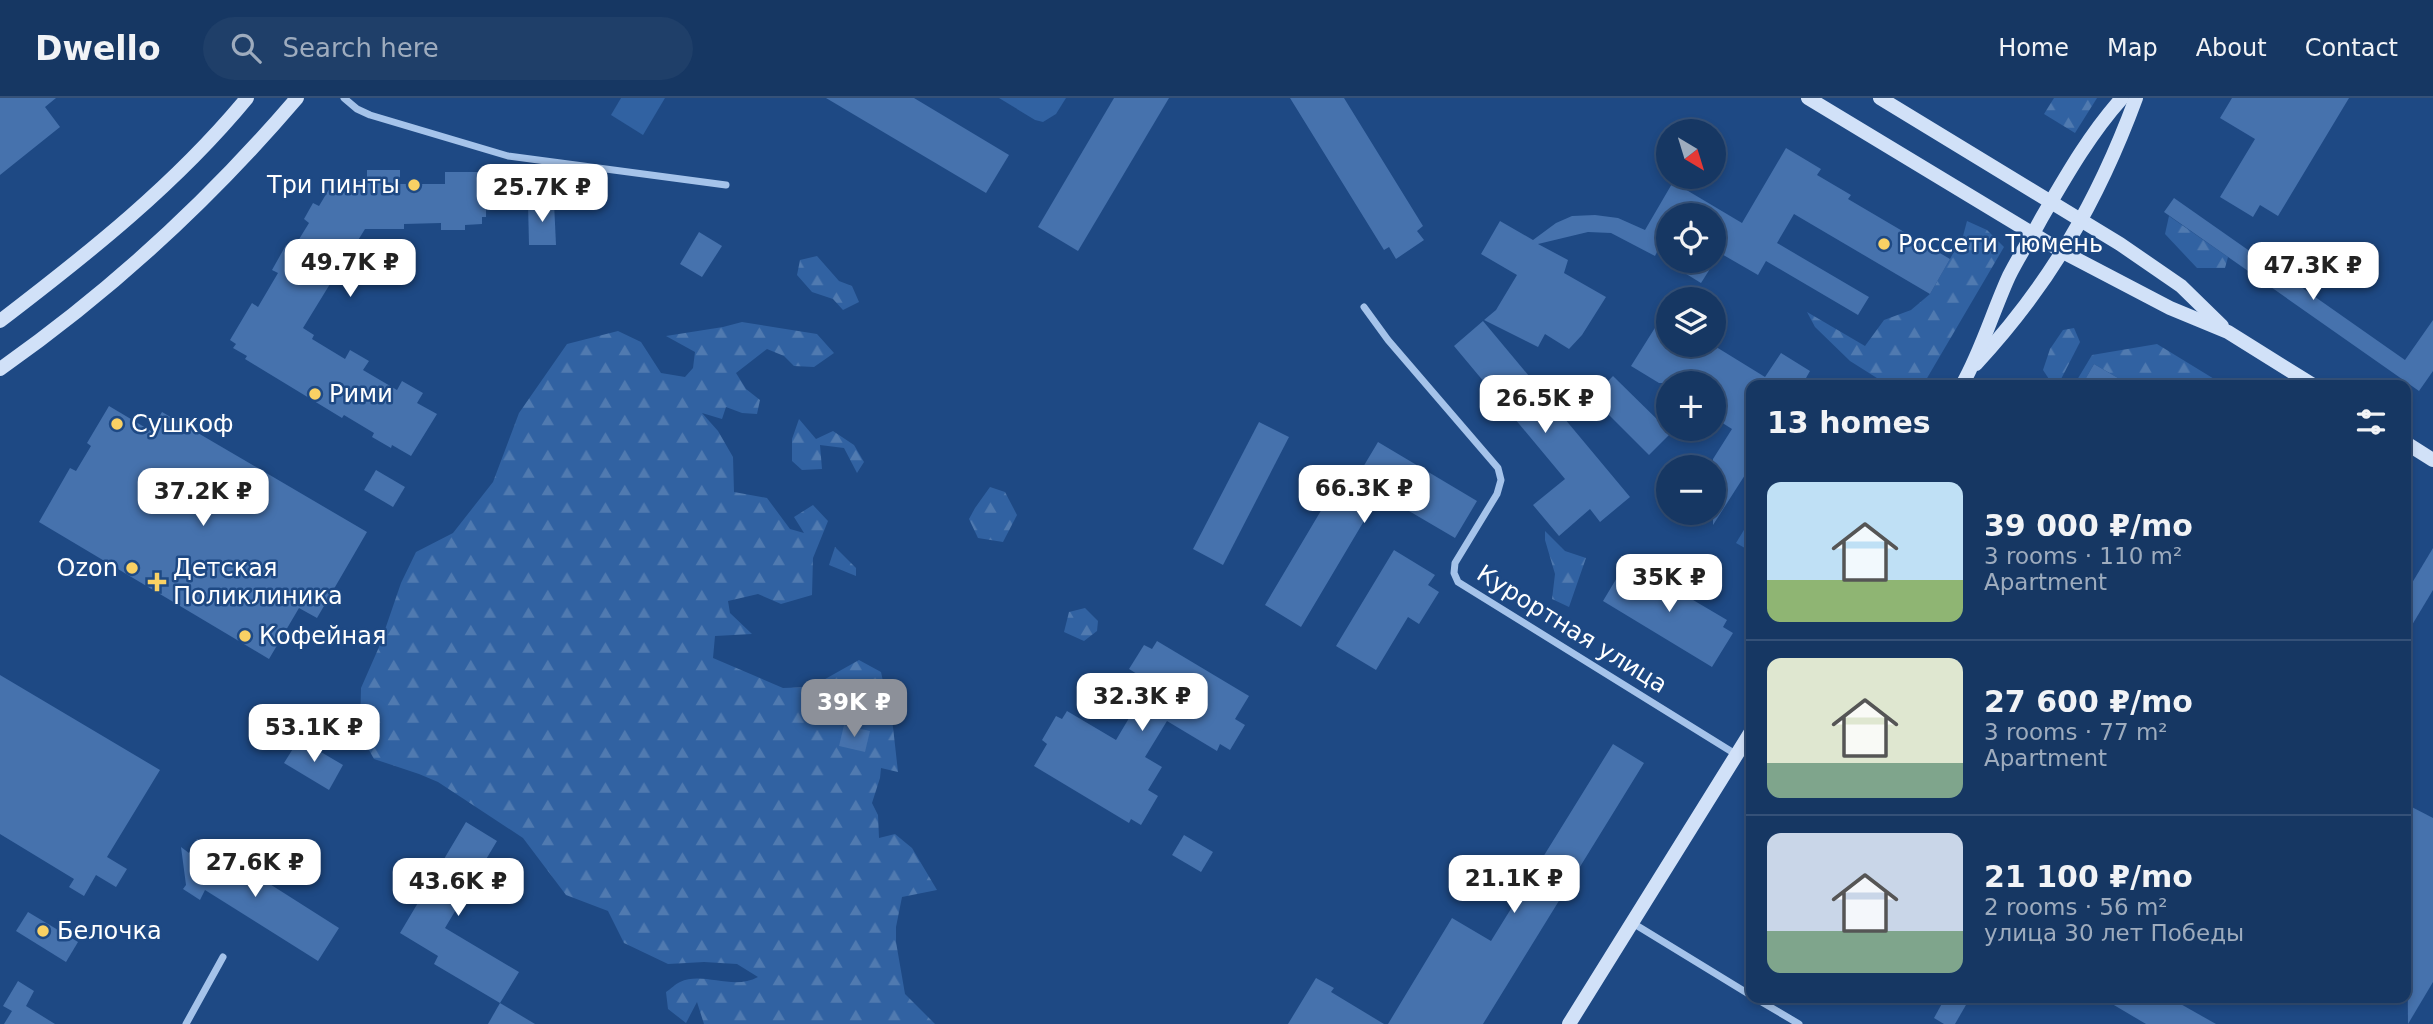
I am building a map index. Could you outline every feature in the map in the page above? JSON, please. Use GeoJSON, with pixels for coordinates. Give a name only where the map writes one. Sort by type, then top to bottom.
{"type":"FeatureCollection","features":[{"type":"Feature","properties":{"kind":"main road"},"geometry":{"type":"LineString","coordinates":[[0,321],[121,226],[198,152],[247,98]]}},
{"type":"Feature","properties":{"kind":"main road"},"geometry":{"type":"LineString","coordinates":[[0,369],[61,325],[177,227],[254,148],[297,98]]}},
{"type":"Feature","properties":{"kind":"main road"},"geometry":{"type":"LineString","coordinates":[[1808,98],[2034,232],[2063,252],[2170,308],[2228,332],[2305,380]]}},
{"type":"Feature","properties":{"kind":"main road"},"geometry":{"type":"LineString","coordinates":[[1880,98],[2052,201],[2181,286],[2228,332]]}},
{"type":"Feature","properties":{"kind":"main road"},"geometry":{"type":"LineString","coordinates":[[1965,380],[2011,273],[2076,158],[2104,118],[2122,98]]}},
{"type":"Feature","properties":{"kind":"main road"},"geometry":{"type":"LineString","coordinates":[[1970,370],[2004,334],[2039,289],[2063,252],[2082,220],[2136,98]]}},
{"type":"Feature","properties":{"kind":"main road"},"geometry":{"type":"LineString","coordinates":[[2411,446],[2433,460]]}},
{"type":"Feature","properties":{"kind":"main road"},"geometry":{"type":"LineString","coordinates":[[1569,1024],[1746,740]]}},
{"type":"Feature","properties":{"kind":"street"},"geometry":{"type":"LineString","coordinates":[[344,98],[369,115],[508,156],[726,185]]}},
{"type":"Feature","properties":{"kind":"street","name":"Курортная улица"},"geometry":{"type":"LineString","coordinates":[[1364,307],[1388,340],[1498,468],[1501,480],[1497,494],[1455,563],[1454,573],[1458,582],[1737,755]]}},
{"type":"Feature","properties":{"kind":"street"},"geometry":{"type":"LineString","coordinates":[[1631,922],[1746,993]]}},
{"type":"Feature","properties":{"kind":"street"},"geometry":{"type":"LineString","coordinates":[[186,1024],[223,957]]}},
{"type":"Feature","properties":{"kind":"street"},"geometry":{"type":"LineString","coordinates":[[1763,1003],[1799,1024]]}},
{"type":"Feature","properties":{"kind":"green space"},"geometry":{"type":"Polygon","coordinates":[[[621,98],[665,98],[643,135],[611,115],[621,98]]]}},
{"type":"Feature","properties":{"kind":"green space"},"geometry":{"type":"Polygon","coordinates":[[[999,98],[1066,98],[1056,114],[1043,122],[999,98]]]}},
{"type":"Feature","properties":{"kind":"green space"},"geometry":{"type":"Polygon","coordinates":[[[2054,98],[2097,98],[2075,133],[2044,114],[2054,98]]]}},
{"type":"Feature","properties":{"kind":"green space"},"geometry":{"type":"Polygon","coordinates":[[[2169,216],[2228,257],[2225,268],[2197,268],[2165,234],[2169,216]]]}},
{"type":"Feature","properties":{"kind":"green space"},"geometry":{"type":"Polygon","coordinates":[[[1967,221],[1987,230],[2004,247],[1926,380],[1880,380],[1850,361],[1815,327],[1807,312],[1865,346],[1884,320],[1911,310],[1930,294],[1963,236],[1967,221]]]}},
{"type":"Feature","properties":{"kind":"green space"},"geometry":{"type":"Polygon","coordinates":[[[817,256],[839,281],[852,286],[859,302],[843,310],[833,299],[812,292],[797,275],[800,260],[817,256]]]}},
{"type":"Feature","properties":{"kind":"green space"},"geometry":{"type":"Polygon","coordinates":[[[742,322],[817,334],[834,353],[814,367],[794,366],[784,356],[767,349],[736,373],[746,389],[760,400],[757,414],[742,413],[726,407],[722,419],[702,413],[718,431],[733,457],[734,492],[767,498],[790,529],[804,533],[794,517],[813,505],[828,521],[813,558],[812,595],[781,604],[758,594],[728,601],[730,613],[752,634],[715,636],[713,658],[783,688],[811,687],[859,660],[881,672],[893,727],[898,772],[881,768],[872,803],[878,815],[879,838],[895,834],[912,848],[937,890],[902,897],[896,927],[905,994],[935,1024],[704,1024],[697,1002],[686,1023],[668,1009],[666,992],[676,984],[689,979],[738,982],[758,977],[737,964],[668,964],[624,943],[608,911],[566,895],[523,838],[438,782],[374,759],[360,734],[361,688],[379,647],[401,583],[416,552],[453,533],[493,482],[519,413],[567,344],[618,331],[641,342],[661,373],[685,377],[693,368],[695,352],[666,336],[742,322]]]}},
{"type":"Feature","properties":{"kind":"green space"},"geometry":{"type":"Polygon","coordinates":[[[2074,328],[2080,342],[2061,380],[2050,380],[2043,370],[2050,349],[2063,330],[2074,328]]]}},
{"type":"Feature","properties":{"kind":"green space"},"geometry":{"type":"Polygon","coordinates":[[[2157,344],[2216,380],[2121,380],[2094,364],[2085,380],[2077,380],[2092,355],[2157,344]]]}},
{"type":"Feature","properties":{"kind":"green space"},"geometry":{"type":"Polygon","coordinates":[[[799,419],[816,439],[833,431],[854,445],[864,462],[857,473],[844,448],[820,445],[822,469],[802,470],[792,461],[792,439],[799,419]]]}},
{"type":"Feature","properties":{"kind":"green space"},"geometry":{"type":"Polygon","coordinates":[[[990,487],[1005,492],[1017,515],[1003,542],[978,538],[969,519],[990,487]]]}},
{"type":"Feature","properties":{"kind":"green space"},"geometry":{"type":"Polygon","coordinates":[[[1746,527],[1746,549],[1736,543],[1746,527]]]}},
{"type":"Feature","properties":{"kind":"green space"},"geometry":{"type":"Polygon","coordinates":[[[1545,531],[1565,551],[1586,558],[1569,607],[1552,599],[1555,574],[1545,531]]]}},
{"type":"Feature","properties":{"kind":"green space"},"geometry":{"type":"Polygon","coordinates":[[[835,547],[856,568],[856,576],[829,565],[835,547]]]}},
{"type":"Feature","properties":{"kind":"green space"},"geometry":{"type":"Polygon","coordinates":[[[1085,608],[1098,621],[1097,631],[1084,641],[1064,632],[1069,612],[1085,608]]]}},
{"type":"Feature","properties":{"kind":"building"},"geometry":{"type":"Polygon","coordinates":[[[0,98],[56,98],[45,107],[60,127],[0,175],[0,98]]]}},
{"type":"Feature","properties":{"kind":"building"},"geometry":{"type":"Polygon","coordinates":[[[826,98],[914,98],[1009,155],[986,193],[826,98]]]}},
{"type":"Feature","properties":{"kind":"building"},"geometry":{"type":"Polygon","coordinates":[[[1114,98],[1169,98],[1078,251],[1038,227],[1114,98]]]}},
{"type":"Feature","properties":{"kind":"building"},"geometry":{"type":"Polygon","coordinates":[[[1290,98],[1344,98],[1423,226],[1417,231],[1424,240],[1396,259],[1389,247],[1384,250],[1290,98]]]}},
{"type":"Feature","properties":{"kind":"building"},"geometry":{"type":"Polygon","coordinates":[[[2232,98],[2349,98],[2278,216],[2260,205],[2253,217],[2220,197],[2255,139],[2220,118],[2232,98]]]}},
{"type":"Feature","properties":{"kind":"building"},"geometry":{"type":"Polygon","coordinates":[[[1786,148],[1821,169],[1817,175],[1851,195],[1848,199],[1950,259],[1930,294],[1794,214],[1777,243],[1869,297],[1858,315],[1766,261],[1758,275],[1726,257],[1726,213],[1742,223],[1786,148]]]}},
{"type":"Feature","properties":{"kind":"building"},"geometry":{"type":"Polygon","coordinates":[[[367,170],[400,170],[400,184],[445,184],[445,172],[479,172],[479,197],[486,197],[486,217],[482,217],[482,224],[465,225],[465,230],[441,230],[441,223],[404,224],[404,229],[365,229],[352,250],[346,246],[325,281],[330,284],[303,328],[314,335],[312,339],[345,359],[350,350],[369,361],[363,370],[397,390],[402,381],[423,393],[417,403],[437,414],[411,456],[372,437],[374,433],[344,415],[342,418],[245,359],[247,356],[233,348],[236,344],[230,340],[252,303],[258,307],[278,273],[272,270],[286,245],[293,249],[309,223],[304,219],[313,203],[319,206],[334,181],[367,181],[367,170]]]}},
{"type":"Feature","properties":{"kind":"building"},"geometry":{"type":"Polygon","coordinates":[[[1669,189],[1685,189],[1708,203],[1661,203],[1669,189]]]}},
{"type":"Feature","properties":{"kind":"building"},"geometry":{"type":"Polygon","coordinates":[[[2174,198],[2405,360],[2433,320],[2433,371],[2419,391],[2411,385],[2411,380],[2403,380],[2164,212],[2174,198]]]}},
{"type":"Feature","properties":{"kind":"building"},"geometry":{"type":"Polygon","coordinates":[[[554,202],[556,245],[529,245],[528,203],[554,202]]]}},
{"type":"Feature","properties":{"kind":"building"},"geometry":{"type":"Polygon","coordinates":[[[1656,211],[1655,256],[1611,233],[1588,232],[1538,244],[1568,260],[1564,273],[1606,297],[1582,335],[1569,349],[1545,334],[1538,347],[1484,320],[1496,310],[1517,275],[1481,254],[1500,221],[1533,240],[1556,223],[1572,216],[1618,218],[1645,230],[1656,211]]]}},
{"type":"Feature","properties":{"kind":"building"},"geometry":{"type":"Polygon","coordinates":[[[699,232],[722,246],[702,277],[680,264],[699,232]]]}},
{"type":"Feature","properties":{"kind":"building"},"geometry":{"type":"Polygon","coordinates":[[[1685,273],[1707,273],[1701,283],[1685,273]]]}},
{"type":"Feature","properties":{"kind":"building"},"geometry":{"type":"Polygon","coordinates":[[[1483,321],[1630,497],[1600,522],[1590,509],[1559,536],[1533,505],[1565,479],[1454,346],[1483,321]]]}},
{"type":"Feature","properties":{"kind":"building"},"geometry":{"type":"Polygon","coordinates":[[[1656,326],[1656,357],[1726,357],[1726,353],[1765,377],[1781,353],[1810,371],[1805,380],[1746,380],[1746,473],[1726,505],[1726,455],[1716,455],[1732,429],[1726,425],[1726,371],[1656,371],[1656,381],[1631,366],[1656,326]]]}},
{"type":"Feature","properties":{"kind":"building"},"geometry":{"type":"Polygon","coordinates":[[[2094,364],[2121,380],[2085,380],[2094,364]]]}},
{"type":"Feature","properties":{"kind":"building"},"geometry":{"type":"Polygon","coordinates":[[[1613,376],[1656,418],[1656,441],[1663,441],[1649,455],[1592,398],[1613,376]]]}},
{"type":"Feature","properties":{"kind":"building"},"geometry":{"type":"Polygon","coordinates":[[[109,406],[151,431],[162,412],[367,532],[317,618],[299,608],[269,659],[39,522],[70,468],[76,471],[91,446],[87,443],[109,406]]]}},
{"type":"Feature","properties":{"kind":"building"},"geometry":{"type":"Polygon","coordinates":[[[1259,422],[1289,437],[1223,565],[1193,549],[1259,422]]]}},
{"type":"Feature","properties":{"kind":"building"},"geometry":{"type":"Polygon","coordinates":[[[1378,442],[1477,501],[1455,538],[1380,494],[1301,627],[1265,605],[1335,487],[1347,494],[1378,442]]]}},
{"type":"Feature","properties":{"kind":"building"},"geometry":{"type":"Polygon","coordinates":[[[376,470],[405,487],[393,507],[364,490],[376,470]]]}},
{"type":"Feature","properties":{"kind":"building"},"geometry":{"type":"Polygon","coordinates":[[[2433,548],[2433,590],[2411,627],[2411,585],[2433,548]]]}},
{"type":"Feature","properties":{"kind":"building"},"geometry":{"type":"Polygon","coordinates":[[[1394,550],[1435,575],[1428,585],[1439,592],[1419,624],[1408,617],[1376,670],[1336,646],[1394,550]]]}},
{"type":"Feature","properties":{"kind":"building"},"geometry":{"type":"Polygon","coordinates":[[[1627,561],[1727,620],[1723,627],[1733,633],[1712,667],[1603,601],[1627,561]]]}},
{"type":"Feature","properties":{"kind":"building"},"geometry":{"type":"Polygon","coordinates":[[[1157,641],[1249,696],[1235,719],[1245,725],[1230,750],[1220,744],[1217,751],[1167,721],[1145,757],[1162,767],[1148,790],[1158,796],[1141,825],[1131,819],[1129,823],[1034,766],[1047,744],[1042,740],[1056,716],[1062,719],[1067,711],[1116,740],[1138,703],[1124,695],[1137,674],[1129,669],[1144,645],[1152,649],[1157,641]]]}},
{"type":"Feature","properties":{"kind":"building"},"geometry":{"type":"Polygon","coordinates":[[[0,675],[160,770],[107,857],[127,869],[116,887],[96,875],[84,896],[69,887],[74,879],[0,834],[0,675]]]}},
{"type":"Feature","properties":{"kind":"building"},"geometry":{"type":"Polygon","coordinates":[[[844,725],[870,731],[865,752],[839,746],[844,725]]]}},
{"type":"Feature","properties":{"kind":"building"},"geometry":{"type":"Polygon","coordinates":[[[299,739],[343,765],[329,790],[284,763],[299,739]]]}},
{"type":"Feature","properties":{"kind":"building"},"geometry":{"type":"Polygon","coordinates":[[[1613,744],[1644,763],[1483,1024],[1388,1024],[1452,918],[1491,941],[1613,744]]]}},
{"type":"Feature","properties":{"kind":"building"},"geometry":{"type":"Polygon","coordinates":[[[2411,807],[2433,818],[2433,982],[2408,1024],[2408,1003],[2411,1003],[2411,807]]]}},
{"type":"Feature","properties":{"kind":"building"},"geometry":{"type":"Polygon","coordinates":[[[466,822],[497,841],[445,928],[519,972],[500,1003],[434,964],[438,956],[400,933],[466,822]]]}},
{"type":"Feature","properties":{"kind":"building"},"geometry":{"type":"Polygon","coordinates":[[[1184,835],[1213,852],[1201,872],[1172,855],[1184,835]]]}},
{"type":"Feature","properties":{"kind":"building"},"geometry":{"type":"Polygon","coordinates":[[[197,839],[215,850],[218,845],[232,854],[229,858],[339,928],[318,961],[205,890],[200,900],[183,889],[186,885],[181,847],[189,853],[197,839]]]}},
{"type":"Feature","properties":{"kind":"building"},"geometry":{"type":"Polygon","coordinates":[[[28,912],[78,942],[66,962],[16,931],[28,912]]]}},
{"type":"Feature","properties":{"kind":"building"},"geometry":{"type":"Polygon","coordinates":[[[1316,978],[1334,988],[1331,992],[1384,1024],[1288,1024],[1316,978]]]}},
{"type":"Feature","properties":{"kind":"building"},"geometry":{"type":"Polygon","coordinates":[[[18,981],[34,991],[26,1006],[55,1024],[4,1024],[12,1011],[3,1006],[18,981]]]}},
{"type":"Feature","properties":{"kind":"building"},"geometry":{"type":"Polygon","coordinates":[[[500,1003],[535,1024],[488,1024],[500,1003]]]}},
{"type":"Feature","properties":{"kind":"building"},"geometry":{"type":"Polygon","coordinates":[[[1942,1003],[1967,1003],[1955,1024],[1944,1024],[1934,1018],[1942,1003]]]}},
{"type":"Feature","properties":{"kind":"building"},"geometry":{"type":"Polygon","coordinates":[[[2110,1003],[2179,1003],[2216,1024],[2146,1024],[2110,1003]]]}},
{"type":"Feature","properties":{"kind":"place","name":"Три пинты"},"geometry":{"type":"Point","coordinates":[414,185]}},
{"type":"Feature","properties":{"kind":"place","name":"Россети Тюмень"},"geometry":{"type":"Point","coordinates":[1884,244]}},
{"type":"Feature","properties":{"kind":"place","name":"Рими"},"geometry":{"type":"Point","coordinates":[315,394]}},
{"type":"Feature","properties":{"kind":"place","name":"Сушкоф"},"geometry":{"type":"Point","coordinates":[117,424]}},
{"type":"Feature","properties":{"kind":"place","name":"Ozon"},"geometry":{"type":"Point","coordinates":[132,568]}},
{"type":"Feature","properties":{"kind":"place","name":"Детская Поликлиника"},"geometry":{"type":"Point","coordinates":[157,582]}},
{"type":"Feature","properties":{"kind":"place","name":"Кофейная"},"geometry":{"type":"Point","coordinates":[245,636]}},
{"type":"Feature","properties":{"kind":"place","name":"Белочка"},"geometry":{"type":"Point","coordinates":[43,931]}}]}
